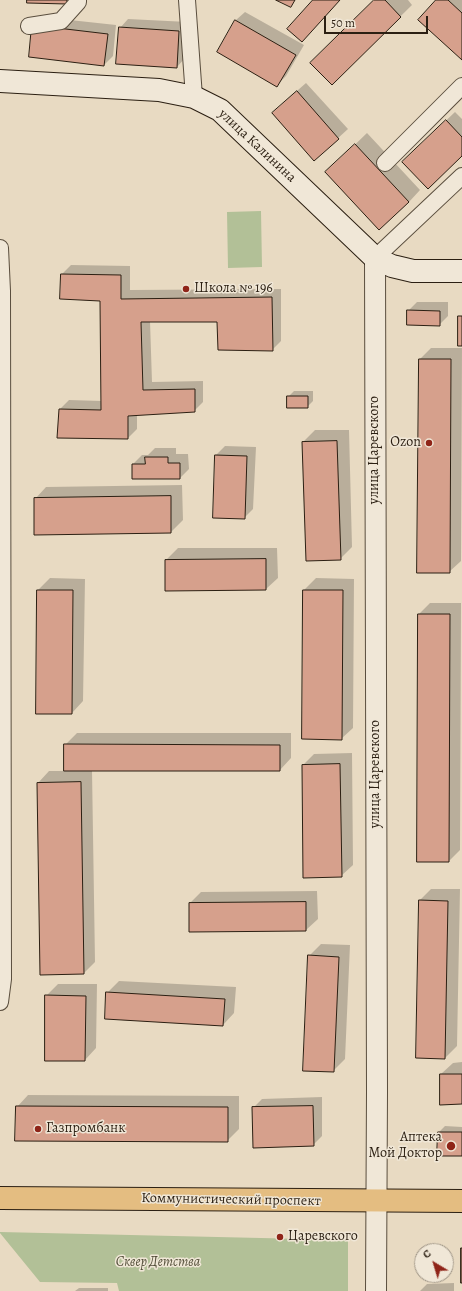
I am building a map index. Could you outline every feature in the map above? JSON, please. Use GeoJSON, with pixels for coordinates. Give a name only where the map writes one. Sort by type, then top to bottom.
{"type":"FeatureCollection","features":[{"type":"Feature","properties":{"kind":"main road","name":"улица Калинина"},"geometry":{"type":"LineString","coordinates":[[0,82],[159,90],[194,97],[220,110],[375,258],[392,266],[413,270],[462,271]]}},
{"type":"Feature","properties":{"kind":"main road","name":"Коммунистический проспект"},"geometry":{"type":"LineString","coordinates":[[0,1198],[462,1201]]}},
{"type":"Feature","properties":{"kind":"street"},"geometry":{"type":"LineString","coordinates":[[30,26],[61,21],[78,2],[78,0]]}},
{"type":"Feature","properties":{"kind":"street"},"geometry":{"type":"LineString","coordinates":[[187,0],[194,97]]}},
{"type":"Feature","properties":{"kind":"street"},"geometry":{"type":"LineString","coordinates":[[385,164],[462,86]]}},
{"type":"Feature","properties":{"kind":"street"},"geometry":{"type":"LineString","coordinates":[[375,258],[462,176]]}},
{"type":"Feature","properties":{"kind":"street"},"geometry":{"type":"LineString","coordinates":[[0,248],[2,291],[3,971],[0,1002]]}},
{"type":"Feature","properties":{"kind":"street","name":"улица Царевского"},"geometry":{"type":"LineString","coordinates":[[375,258],[376,1291]]}},
{"type":"Feature","properties":{"kind":"green space"},"geometry":{"type":"Polygon","coordinates":[[[261,211],[262,267],[228,268],[227,212],[261,211]]]}},
{"type":"Feature","properties":{"kind":"green space","name":"Сквер Детства"},"geometry":{"type":"Polygon","coordinates":[[[0,1232],[348,1240],[348,1291],[119,1291],[117,1283],[40,1282],[0,1232]]]}},
{"type":"Feature","properties":{"kind":"building"},"geometry":{"type":"Polygon","coordinates":[[[27,0],[67,0],[67,4],[27,3],[27,0]]]}},
{"type":"Feature","properties":{"kind":"building"},"geometry":{"type":"Polygon","coordinates":[[[276,0],[295,0],[291,7],[276,0]]]}},
{"type":"Feature","properties":{"kind":"building"},"geometry":{"type":"Polygon","coordinates":[[[313,0],[340,0],[302,42],[287,29],[313,0]]]}},
{"type":"Feature","properties":{"kind":"building"},"geometry":{"type":"Polygon","coordinates":[[[374,0],[385,0],[401,17],[332,85],[310,63],[374,0]]]}},
{"type":"Feature","properties":{"kind":"building"},"geometry":{"type":"Polygon","coordinates":[[[436,0],[448,0],[462,13],[462,60],[418,20],[436,0]]]}},
{"type":"Feature","properties":{"kind":"building"},"geometry":{"type":"Polygon","coordinates":[[[235,20],[296,55],[277,87],[217,52],[235,20]]]}},
{"type":"Feature","properties":{"kind":"building"},"geometry":{"type":"Polygon","coordinates":[[[32,25],[108,34],[104,66],[29,57],[32,25]]]}},
{"type":"Feature","properties":{"kind":"building"},"geometry":{"type":"Polygon","coordinates":[[[119,27],[179,31],[177,68],[116,64],[119,27]]]}},
{"type":"Feature","properties":{"kind":"building"},"geometry":{"type":"Polygon","coordinates":[[[297,91],[339,139],[314,161],[272,113],[297,91]]]}},
{"type":"Feature","properties":{"kind":"building"},"geometry":{"type":"Polygon","coordinates":[[[446,120],[462,137],[462,156],[428,189],[402,162],[446,120]]]}},
{"type":"Feature","properties":{"kind":"building"},"geometry":{"type":"Polygon","coordinates":[[[355,144],[409,202],[379,230],[325,172],[355,144]]]}},
{"type":"Feature","properties":{"kind":"building"},"geometry":{"type":"Polygon","coordinates":[[[61,274],[121,275],[121,299],[272,297],[273,351],[218,350],[217,322],[141,322],[143,390],[195,389],[195,412],[128,416],[128,439],[57,438],[59,409],[101,410],[100,301],[60,299],[61,274]]]}},
{"type":"Feature","properties":{"kind":"building"},"geometry":{"type":"Polygon","coordinates":[[[407,310],[440,311],[440,326],[407,325],[407,310]]]}},
{"type":"Feature","properties":{"kind":"building"},"geometry":{"type":"Polygon","coordinates":[[[458,316],[462,316],[462,346],[458,346],[458,316]]]}},
{"type":"Feature","properties":{"kind":"building"},"geometry":{"type":"Polygon","coordinates":[[[419,359],[451,359],[450,573],[417,573],[419,359]]]}},
{"type":"Feature","properties":{"kind":"building"},"geometry":{"type":"Polygon","coordinates":[[[287,396],[308,396],[308,408],[287,408],[287,396]]]}},
{"type":"Feature","properties":{"kind":"building"},"geometry":{"type":"Polygon","coordinates":[[[337,441],[341,560],[306,561],[302,442],[337,441]]]}},
{"type":"Feature","properties":{"kind":"building"},"geometry":{"type":"Polygon","coordinates":[[[215,455],[247,456],[245,519],[213,518],[215,455]]]}},
{"type":"Feature","properties":{"kind":"building"},"geometry":{"type":"Polygon","coordinates":[[[145,457],[168,457],[168,463],[180,463],[180,479],[132,479],[132,464],[145,464],[145,457]]]}},
{"type":"Feature","properties":{"kind":"building"},"geometry":{"type":"Polygon","coordinates":[[[171,496],[171,533],[34,535],[34,498],[171,496]]]}},
{"type":"Feature","properties":{"kind":"building"},"geometry":{"type":"Polygon","coordinates":[[[266,559],[266,590],[165,591],[165,560],[266,559]]]}},
{"type":"Feature","properties":{"kind":"building"},"geometry":{"type":"Polygon","coordinates":[[[37,590],[73,590],[72,714],[36,714],[37,590]]]}},
{"type":"Feature","properties":{"kind":"building"},"geometry":{"type":"Polygon","coordinates":[[[303,590],[343,590],[342,740],[302,739],[303,590]]]}},
{"type":"Feature","properties":{"kind":"building"},"geometry":{"type":"Polygon","coordinates":[[[418,614],[450,614],[449,862],[417,862],[418,614]]]}},
{"type":"Feature","properties":{"kind":"building"},"geometry":{"type":"Polygon","coordinates":[[[64,744],[280,745],[280,771],[64,771],[64,744]]]}},
{"type":"Feature","properties":{"kind":"building"},"geometry":{"type":"Polygon","coordinates":[[[340,764],[342,877],[303,878],[302,765],[340,764]]]}},
{"type":"Feature","properties":{"kind":"building"},"geometry":{"type":"Polygon","coordinates":[[[81,782],[84,974],[40,975],[37,783],[81,782]]]}},
{"type":"Feature","properties":{"kind":"building"},"geometry":{"type":"Polygon","coordinates":[[[419,900],[448,901],[445,1059],[416,1058],[419,900]]]}},
{"type":"Feature","properties":{"kind":"building"},"geometry":{"type":"Polygon","coordinates":[[[306,902],[306,931],[189,932],[189,903],[306,902]]]}},
{"type":"Feature","properties":{"kind":"building"},"geometry":{"type":"Polygon","coordinates":[[[308,955],[339,957],[334,1072],[303,1071],[308,955]]]}},
{"type":"Feature","properties":{"kind":"building"},"geometry":{"type":"Polygon","coordinates":[[[106,992],[225,999],[223,1026],[105,1019],[106,992]]]}},
{"type":"Feature","properties":{"kind":"building"},"geometry":{"type":"Polygon","coordinates":[[[45,995],[86,996],[85,1061],[45,1061],[45,995]]]}},
{"type":"Feature","properties":{"kind":"building"},"geometry":{"type":"Polygon","coordinates":[[[440,1074],[462,1074],[462,1104],[440,1105],[440,1074]]]}},
{"type":"Feature","properties":{"kind":"building"},"geometry":{"type":"Polygon","coordinates":[[[16,1106],[228,1107],[228,1142],[15,1141],[16,1106]]]}},
{"type":"Feature","properties":{"kind":"building"},"geometry":{"type":"Polygon","coordinates":[[[313,1106],[314,1146],[253,1148],[252,1107],[313,1106]]]}},
{"type":"Feature","properties":{"kind":"building"},"geometry":{"type":"Polygon","coordinates":[[[438,1132],[462,1132],[462,1156],[437,1156],[438,1132]]]}},
{"type":"Feature","properties":{"kind":"building"},"geometry":{"type":"Polygon","coordinates":[[[462,1248],[462,1283],[461,1283],[462,1248]]]}},
{"type":"Feature","properties":{"kind":"place","name":"Школа № 196"},"geometry":{"type":"Point","coordinates":[186,289]}},
{"type":"Feature","properties":{"kind":"place","name":"Ozon"},"geometry":{"type":"Point","coordinates":[429,443]}},
{"type":"Feature","properties":{"kind":"place","name":"Газпромбанк"},"geometry":{"type":"Point","coordinates":[38,1129]}},
{"type":"Feature","properties":{"kind":"place","name":"Аптека Мой Доктор"},"geometry":{"type":"Point","coordinates":[451,1146]}},
{"type":"Feature","properties":{"kind":"place","name":"Царевского"},"geometry":{"type":"Point","coordinates":[280,1237]}}]}
